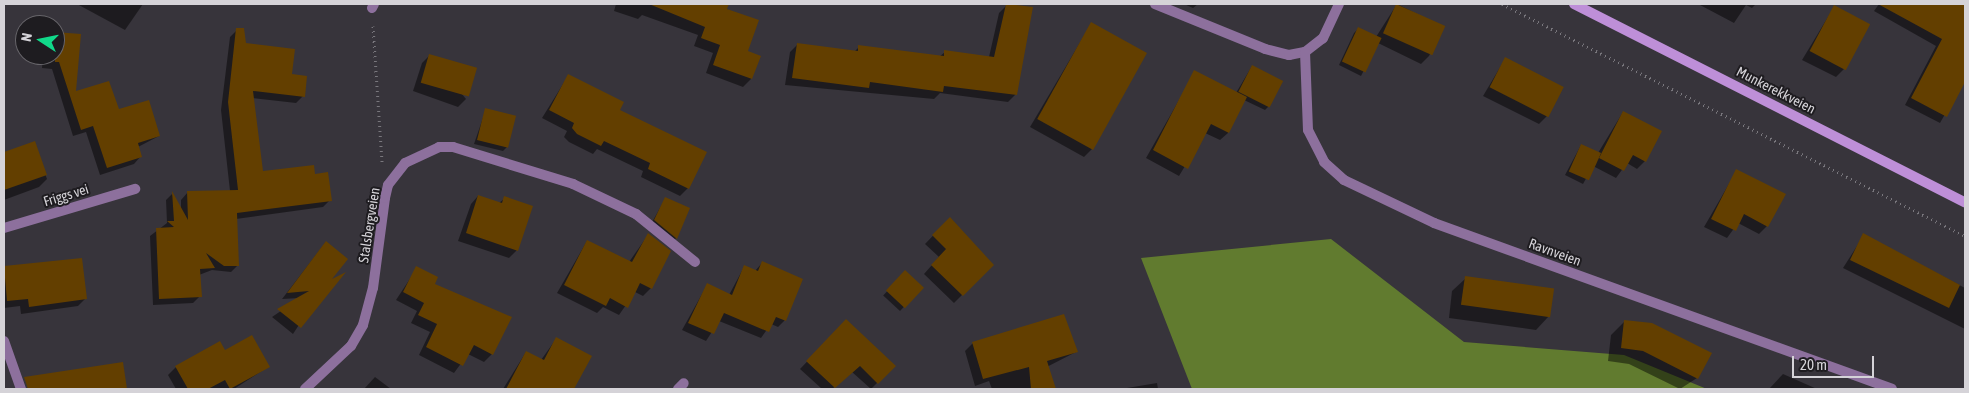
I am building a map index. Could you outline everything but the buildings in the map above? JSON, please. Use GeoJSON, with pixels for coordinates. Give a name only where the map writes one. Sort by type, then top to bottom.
{"type":"FeatureCollection","features":[{"type":"Feature","properties":{"kind":"main road","name":"Munkerekkveien"},"geometry":{"type":"LineString","coordinates":[[1574,4],[1965,202]]}},
{"type":"Feature","properties":{"kind":"street"},"geometry":{"type":"LineString","coordinates":[[1155,4],[1266,49],[1289,55],[1305,52],[1324,38],[1339,4]]}},
{"type":"Feature","properties":{"kind":"street","name":"Ravnveien"},"geometry":{"type":"LineString","coordinates":[[1305,52],[1308,130],[1324,162],[1344,180],[1434,223],[1892,389]]}},
{"type":"Feature","properties":{"kind":"street","name":"Stalsbergveien"},"geometry":{"type":"LineString","coordinates":[[305,389],[351,346],[363,325],[374,288],[384,198],[388,185],[405,162],[439,147],[505,160],[573,184],[636,214],[695,262]]}},
{"type":"Feature","properties":{"kind":"street","name":"Friggs vei"},"geometry":{"type":"LineString","coordinates":[[4,228],[135,189]]}},
{"type":"Feature","properties":{"kind":"street"},"geometry":{"type":"LineString","coordinates":[[4,341],[21,389]]}},
{"type":"Feature","properties":{"kind":"path"},"geometry":{"type":"LineString","coordinates":[[1502,4],[1965,236]]}},
{"type":"Feature","properties":{"kind":"path"},"geometry":{"type":"LineString","coordinates":[[373,6],[384,198]]}},
{"type":"Feature","properties":{"kind":"green space"},"geometry":{"type":"Polygon","coordinates":[[[1331,239],[1464,342],[1624,355],[1707,389],[1192,389],[1141,258],[1331,239]]]}}]}
